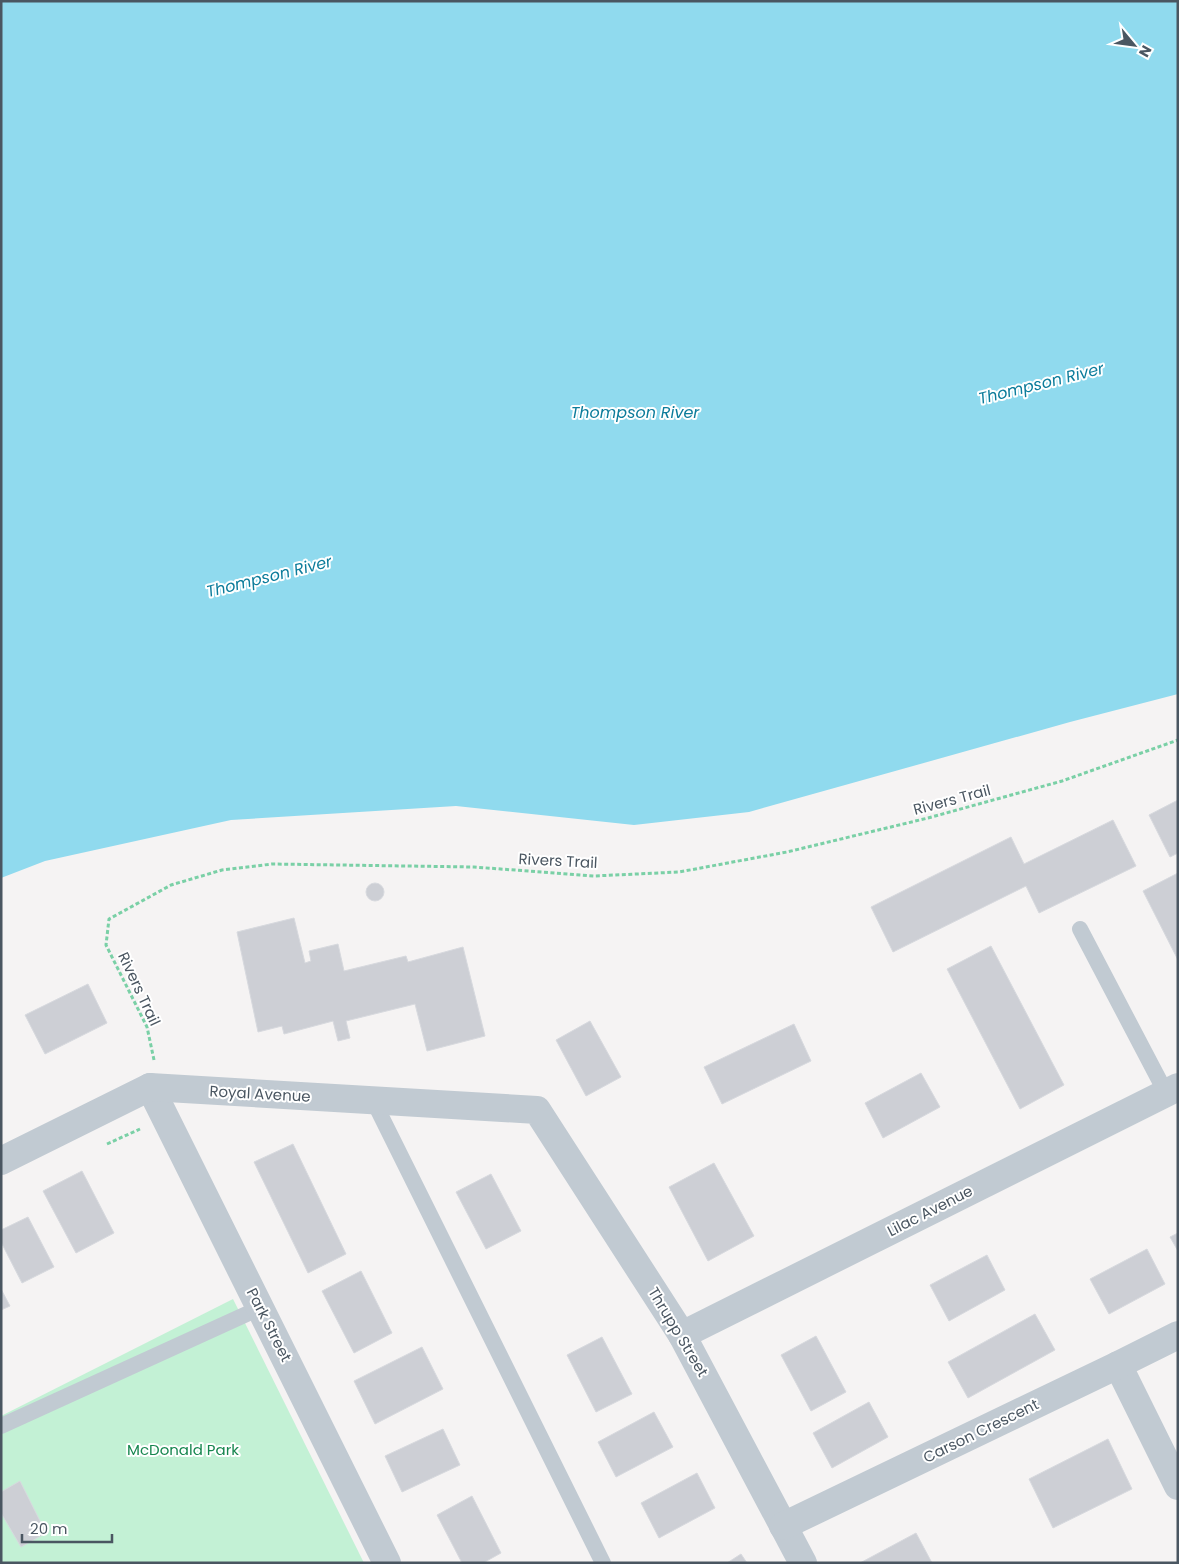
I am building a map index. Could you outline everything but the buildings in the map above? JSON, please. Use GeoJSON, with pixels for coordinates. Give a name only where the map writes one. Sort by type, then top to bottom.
{"type":"FeatureCollection","features":[{"type":"Feature","properties":{"kind":"street","name":"Royal Avenue"},"geometry":{"type":"LineString","coordinates":[[150,1087],[537,1110]]}},
{"type":"Feature","properties":{"kind":"street"},"geometry":{"type":"LineString","coordinates":[[1,1162],[150,1087]]}},
{"type":"Feature","properties":{"kind":"street","name":"Park Street"},"geometry":{"type":"LineString","coordinates":[[150,1087],[387,1563]]}},
{"type":"Feature","properties":{"kind":"street","name":"Lilac Avenue"},"geometry":{"type":"LineString","coordinates":[[682,1335],[1172,1090]]}},
{"type":"Feature","properties":{"kind":"street","name":"Thrupp Street"},"geometry":{"type":"LineString","coordinates":[[537,1110],[682,1335],[803,1563]]}},
{"type":"Feature","properties":{"kind":"street","name":"Carson Crescent"},"geometry":{"type":"LineString","coordinates":[[783,1526],[1178,1335]]}},
{"type":"Feature","properties":{"kind":"street"},"geometry":{"type":"LineString","coordinates":[[1118,1365],[1178,1486]]}},
{"type":"Feature","properties":{"kind":"lane"},"geometry":{"type":"LineString","coordinates":[[1080,929],[1172,1090]]}},
{"type":"Feature","properties":{"kind":"lane"},"geometry":{"type":"LineString","coordinates":[[373,1100],[603,1563]]}},
{"type":"Feature","properties":{"kind":"lane"},"geometry":{"type":"LineString","coordinates":[[1,1426],[260,1308]]}},
{"type":"Feature","properties":{"kind":"path","name":"Rivers Trail"},"geometry":{"type":"LineString","coordinates":[[150,1087],[154,1057],[147,1027],[106,945],[109,919],[171,885],[222,870],[272,864],[474,867],[594,876],[679,872],[787,852],[928,818],[1062,781],[1178,740]]}},
{"type":"Feature","properties":{"kind":"green space","name":"McDonald Park"},"geometry":{"type":"Polygon","coordinates":[[[233,1299],[364,1563],[1,1563],[1,1416],[233,1299]]]}},
{"type":"Feature","properties":{"kind":"water","name":"Thompson River"},"geometry":{"type":"Polygon","coordinates":[[[1,1],[1178,1],[1178,694],[1070,722],[749,812],[634,825],[456,806],[231,820],[45,861],[1,878],[1,1]]]}}]}
